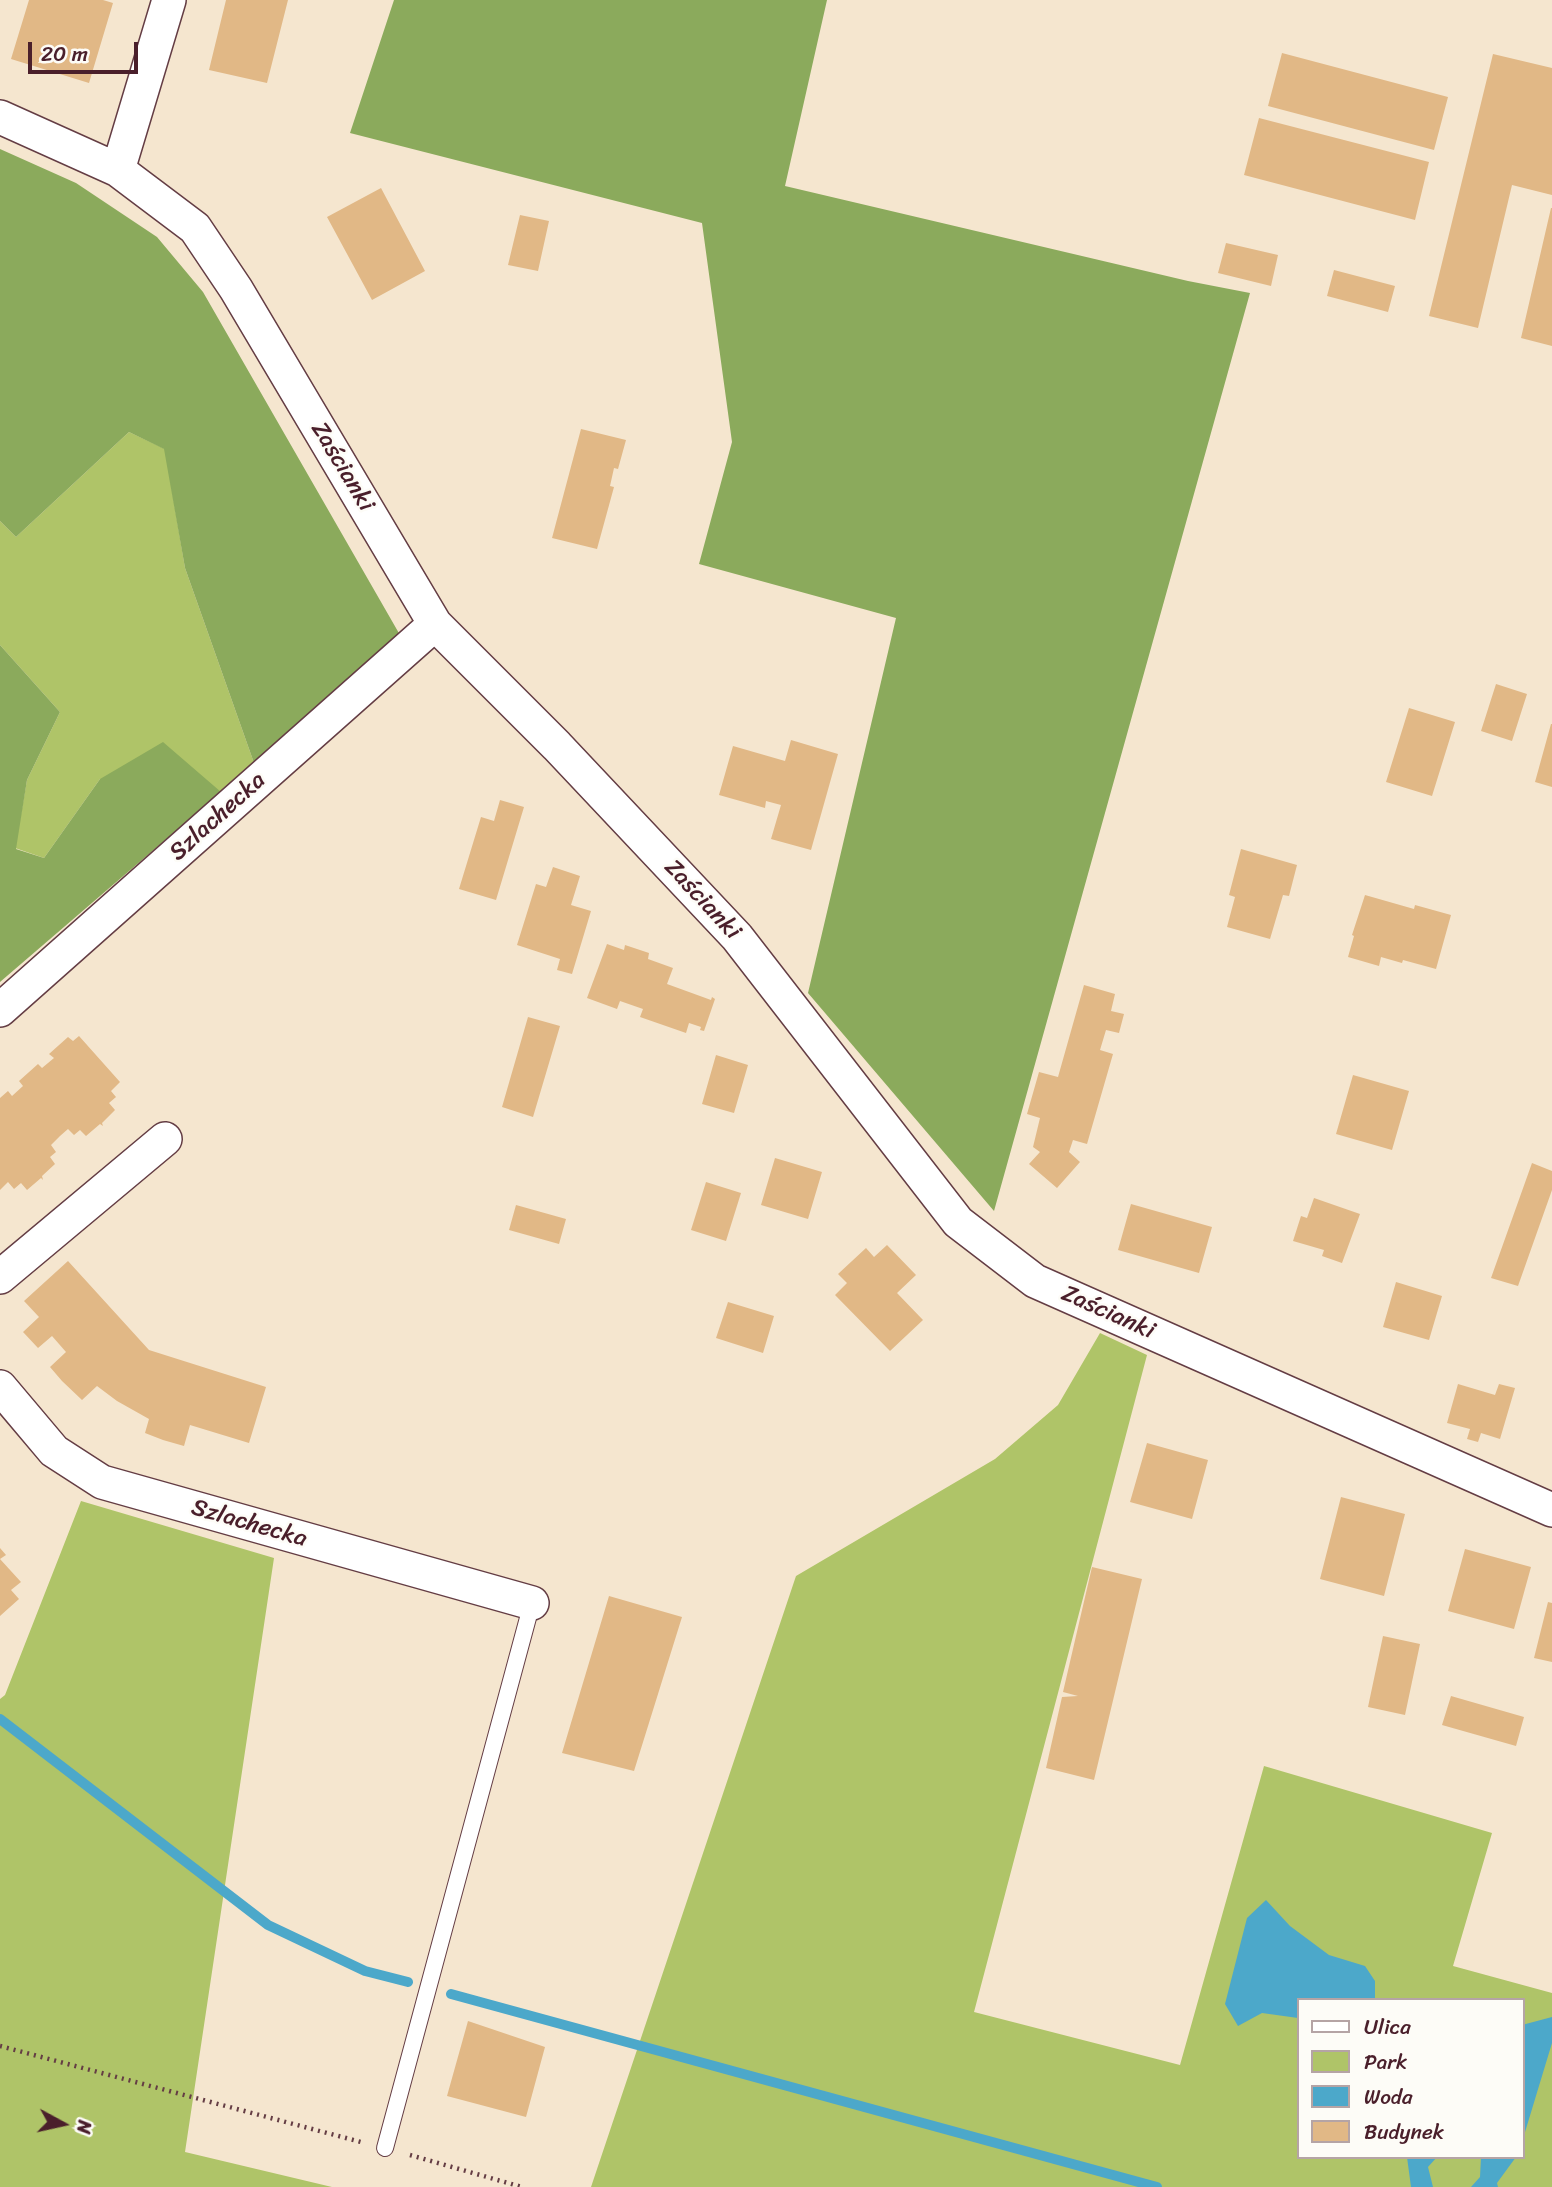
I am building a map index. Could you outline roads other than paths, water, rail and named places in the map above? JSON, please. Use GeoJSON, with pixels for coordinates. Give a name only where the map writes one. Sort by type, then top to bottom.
{"type":"FeatureCollection","features":[{"type":"Feature","properties":{"kind":"street"},"geometry":{"type":"LineString","coordinates":[[118,170],[169,0]]}},
{"type":"Feature","properties":{"kind":"street","name":"Zaścianki"},"geometry":{"type":"LineString","coordinates":[[0,117],[118,170],[195,228],[236,289],[435,624],[557,746],[737,937],[958,1222],[1035,1281],[1552,1510]]}},
{"type":"Feature","properties":{"kind":"street","name":"Szlachecka"},"geometry":{"type":"LineString","coordinates":[[0,1010],[435,624]]}},
{"type":"Feature","properties":{"kind":"street"},"geometry":{"type":"LineString","coordinates":[[0,1277],[165,1139]]}},
{"type":"Feature","properties":{"kind":"street","name":"Szlachecka"},"geometry":{"type":"LineString","coordinates":[[0,1387],[54,1451],[102,1482],[532,1603]]}},
{"type":"Feature","properties":{"kind":"lane"},"geometry":{"type":"LineString","coordinates":[[384,2148],[532,1603]]}},
{"type":"Feature","properties":{"kind":"water"},"geometry":{"type":"Polygon","coordinates":[[[1266,1900],[1290,1926],[1329,1955],[1365,1966],[1375,1981],[1375,1998],[1296,1998],[1296,2018],[1262,2013],[1238,2026],[1225,2004],[1247,1918],[1266,1900]]]}},
{"type":"Feature","properties":{"kind":"water"},"geometry":{"type":"Polygon","coordinates":[[[1552,2017],[1552,2043],[1524,2135],[1524,2024],[1552,2017]]]}},
{"type":"Feature","properties":{"kind":"water"},"geometry":{"type":"Polygon","coordinates":[[[1407,2159],[1435,2159],[1428,2167],[1433,2187],[1411,2187],[1407,2159]]]}},
{"type":"Feature","properties":{"kind":"water"},"geometry":{"type":"Polygon","coordinates":[[[1481,2159],[1515,2159],[1497,2183],[1498,2187],[1471,2187],[1480,2177],[1481,2159]]]}},
{"type":"Feature","properties":{"kind":"waterway"},"geometry":{"type":"LineString","coordinates":[[0,1719],[268,1925],[365,1971],[408,1982]]}},
{"type":"Feature","properties":{"kind":"waterway"},"geometry":{"type":"LineString","coordinates":[[451,1994],[1157,2187]]}}]}
